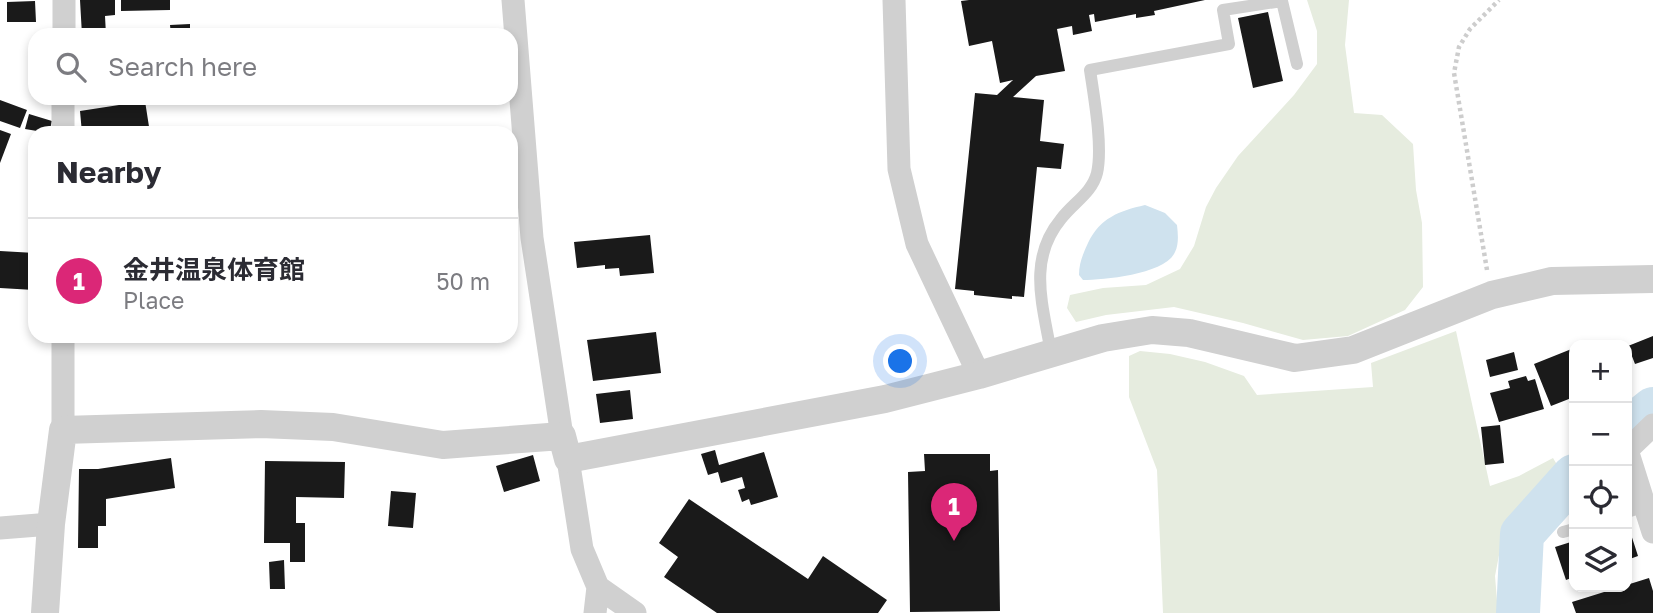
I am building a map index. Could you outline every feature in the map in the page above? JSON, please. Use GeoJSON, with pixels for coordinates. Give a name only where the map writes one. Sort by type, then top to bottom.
{"type":"FeatureCollection","features":[{"type":"Feature","properties":{"kind":"street"},"geometry":{"type":"LineString","coordinates":[[64,0],[64,28]]}},
{"type":"Feature","properties":{"kind":"street"},"geometry":{"type":"LineString","coordinates":[[513,0],[515,28]]}},
{"type":"Feature","properties":{"kind":"street"},"geometry":{"type":"LineString","coordinates":[[894,0],[899,169],[916,244],[979,375]]}},
{"type":"Feature","properties":{"kind":"street"},"geometry":{"type":"LineString","coordinates":[[518,63],[532,238],[582,549],[598,587],[595,613]]}},
{"type":"Feature","properties":{"kind":"street"},"geometry":{"type":"LineString","coordinates":[[63,126],[64,105]]}},
{"type":"Feature","properties":{"kind":"street"},"geometry":{"type":"LineString","coordinates":[[63,430],[261,424],[333,427],[443,445],[565,448],[885,399],[979,375],[1103,338],[1152,330],[1189,333],[1295,358],[1353,350],[1492,295],[1552,281],[1653,279]]}},
{"type":"Feature","properties":{"kind":"street"},"geometry":{"type":"LineString","coordinates":[[46,613],[51,524],[63,430],[63,343]]}},
{"type":"Feature","properties":{"kind":"street"},"geometry":{"type":"LineString","coordinates":[[1632,445],[1653,425]]}},
{"type":"Feature","properties":{"kind":"street"},"geometry":{"type":"LineString","coordinates":[[1629,466],[1636,509],[1653,532]]}},
{"type":"Feature","properties":{"kind":"street"},"geometry":{"type":"LineString","coordinates":[[0,528],[51,524]]}},
{"type":"Feature","properties":{"kind":"street"},"geometry":{"type":"LineString","coordinates":[[598,587],[635,613]]}},
{"type":"Feature","properties":{"kind":"lane"},"geometry":{"type":"LineString","coordinates":[[1051,354],[1040,286],[1042,249],[1060,219],[1092,187],[1098,171],[1098,126],[1090,70],[1229,44],[1223,9],[1282,1],[1297,64]]}},
{"type":"Feature","properties":{"kind":"path"},"geometry":{"type":"LineString","coordinates":[[1492,295],[1454,73],[1459,47],[1471,29],[1499,0]]}},
{"type":"Feature","properties":{"kind":"shaded area"},"geometry":{"type":"Polygon","coordinates":[[[1307,0],[1349,0],[1345,45],[1354,113],[1382,115],[1413,144],[1416,190],[1422,223],[1423,287],[1405,310],[1348,336],[1303,340],[1174,307],[1106,315],[1076,322],[1067,308],[1070,295],[1103,288],[1146,285],[1180,269],[1194,246],[1206,207],[1216,188],[1238,156],[1294,95],[1317,64],[1317,31],[1307,0]]]}},
{"type":"Feature","properties":{"kind":"shaded area"},"geometry":{"type":"Polygon","coordinates":[[[1456,331],[1490,486],[1519,476],[1553,458],[1562,473],[1504,529],[1495,576],[1498,613],[1163,613],[1157,470],[1129,397],[1129,356],[1140,351],[1205,362],[1244,376],[1257,395],[1373,387],[1371,363],[1456,331]]]}},
{"type":"Feature","properties":{"kind":"water"},"geometry":{"type":"Polygon","coordinates":[[[1145,205],[1165,213],[1177,225],[1177,246],[1169,260],[1147,271],[1083,280],[1079,275],[1080,266],[1088,243],[1098,227],[1119,213],[1145,205]]]}},
{"type":"Feature","properties":{"kind":"building"},"geometry":{"type":"Polygon","coordinates":[[[80,0],[115,0],[115,15],[105,16],[106,28],[82,28],[80,0]]]}},
{"type":"Feature","properties":{"kind":"building"},"geometry":{"type":"Polygon","coordinates":[[[121,0],[170,0],[170,10],[121,11],[121,0]]]}},
{"type":"Feature","properties":{"kind":"building"},"geometry":{"type":"Polygon","coordinates":[[[1205,0],[1154,11],[1155,15],[1136,18],[1136,14],[1095,22],[1094,14],[1089,15],[1092,31],[1073,35],[1072,26],[1057,29],[1065,71],[1036,76],[1013,97],[1044,100],[1040,141],[1064,144],[1061,169],[1037,167],[1024,297],[1012,296],[1012,299],[974,295],[974,291],[955,289],[975,93],[997,95],[1013,80],[1000,83],[992,41],[969,46],[961,1],[1205,0]]]}},
{"type":"Feature","properties":{"kind":"building"},"geometry":{"type":"Polygon","coordinates":[[[35,1],[36,22],[7,22],[7,2],[35,1]]]}},
{"type":"Feature","properties":{"kind":"building"},"geometry":{"type":"Polygon","coordinates":[[[1268,12],[1283,81],[1253,88],[1238,18],[1268,12]]]}},
{"type":"Feature","properties":{"kind":"building"},"geometry":{"type":"Polygon","coordinates":[[[190,24],[190,28],[170,28],[170,25],[190,24]]]}},
{"type":"Feature","properties":{"kind":"building"},"geometry":{"type":"Polygon","coordinates":[[[0,100],[27,110],[20,128],[0,121],[0,100]]]}},
{"type":"Feature","properties":{"kind":"building"},"geometry":{"type":"Polygon","coordinates":[[[119,105],[146,105],[149,126],[81,126],[80,111],[119,105]]]}},
{"type":"Feature","properties":{"kind":"building"},"geometry":{"type":"Polygon","coordinates":[[[29,114],[52,121],[51,126],[28,126],[28,130],[25,129],[29,114]]]}},
{"type":"Feature","properties":{"kind":"building"},"geometry":{"type":"Polygon","coordinates":[[[0,130],[11,134],[0,163],[0,130]]]}},
{"type":"Feature","properties":{"kind":"building"},"geometry":{"type":"Polygon","coordinates":[[[650,235],[654,273],[620,276],[619,268],[605,269],[605,265],[577,268],[574,242],[650,235]]]}},
{"type":"Feature","properties":{"kind":"building"},"geometry":{"type":"Polygon","coordinates":[[[0,251],[28,253],[28,290],[0,288],[0,251]]]}},
{"type":"Feature","properties":{"kind":"building"},"geometry":{"type":"Polygon","coordinates":[[[656,332],[661,373],[593,381],[587,340],[656,332]]]}},
{"type":"Feature","properties":{"kind":"building"},"geometry":{"type":"Polygon","coordinates":[[[1653,336],[1653,358],[1635,364],[1632,344],[1653,336]]]}},
{"type":"Feature","properties":{"kind":"building"},"geometry":{"type":"Polygon","coordinates":[[[1569,350],[1569,399],[1551,406],[1534,364],[1569,350]]]}},
{"type":"Feature","properties":{"kind":"building"},"geometry":{"type":"Polygon","coordinates":[[[1514,352],[1518,370],[1490,377],[1486,360],[1514,352]]]}},
{"type":"Feature","properties":{"kind":"building"},"geometry":{"type":"Polygon","coordinates":[[[1526,376],[1528,381],[1535,379],[1544,409],[1499,422],[1490,393],[1510,388],[1508,381],[1526,376]]]}},
{"type":"Feature","properties":{"kind":"building"},"geometry":{"type":"Polygon","coordinates":[[[630,390],[633,419],[600,423],[596,394],[630,390]]]}},
{"type":"Feature","properties":{"kind":"building"},"geometry":{"type":"Polygon","coordinates":[[[1500,425],[1504,463],[1485,465],[1481,427],[1500,425]]]}},
{"type":"Feature","properties":{"kind":"building"},"geometry":{"type":"Polygon","coordinates":[[[715,450],[719,465],[764,452],[778,497],[751,505],[749,499],[742,502],[738,490],[745,488],[742,477],[721,483],[718,472],[708,475],[701,454],[715,450]]]}},
{"type":"Feature","properties":{"kind":"building"},"geometry":{"type":"Polygon","coordinates":[[[924,454],[990,454],[990,471],[998,470],[1000,611],[910,612],[908,472],[925,471],[924,454]]]}},
{"type":"Feature","properties":{"kind":"building"},"geometry":{"type":"Polygon","coordinates":[[[533,455],[540,481],[504,492],[496,466],[533,455]]]}},
{"type":"Feature","properties":{"kind":"building"},"geometry":{"type":"Polygon","coordinates":[[[171,458],[175,488],[106,499],[106,526],[98,526],[98,548],[78,548],[79,469],[98,469],[171,458]]]}},
{"type":"Feature","properties":{"kind":"building"},"geometry":{"type":"Polygon","coordinates":[[[265,461],[345,462],[344,498],[296,497],[296,523],[305,523],[305,562],[290,562],[290,543],[264,543],[265,461]]]}},
{"type":"Feature","properties":{"kind":"building"},"geometry":{"type":"Polygon","coordinates":[[[391,491],[416,493],[413,528],[388,526],[391,491]]]}},
{"type":"Feature","properties":{"kind":"building"},"geometry":{"type":"Polygon","coordinates":[[[689,499],[808,579],[823,556],[887,600],[878,613],[717,613],[664,577],[678,557],[659,543],[689,499]]]}},
{"type":"Feature","properties":{"kind":"building"},"geometry":{"type":"Polygon","coordinates":[[[1632,537],[1638,556],[1632,558],[1632,537]]]}},
{"type":"Feature","properties":{"kind":"building"},"geometry":{"type":"Polygon","coordinates":[[[1569,543],[1569,579],[1566,580],[1555,547],[1569,543]]]}},
{"type":"Feature","properties":{"kind":"building"},"geometry":{"type":"Polygon","coordinates":[[[284,560],[285,589],[270,589],[269,562],[284,560]]]}},
{"type":"Feature","properties":{"kind":"building"},"geometry":{"type":"Polygon","coordinates":[[[1649,578],[1653,591],[1653,613],[1576,613],[1572,602],[1604,592],[1632,592],[1632,583],[1649,578]]]}},
{"type":"Feature","properties":{"kind":"waterway"},"geometry":{"type":"LineString","coordinates":[[1632,426],[1653,409]]}},
{"type":"Feature","properties":{"kind":"waterway"},"geometry":{"type":"LineString","coordinates":[[1518,613],[1522,534],[1569,482]]}},
{"type":"Feature","properties":{"kind":"place","name":"金井温泉体育館"},"geometry":{"type":"Point","coordinates":[954,541]}}]}
